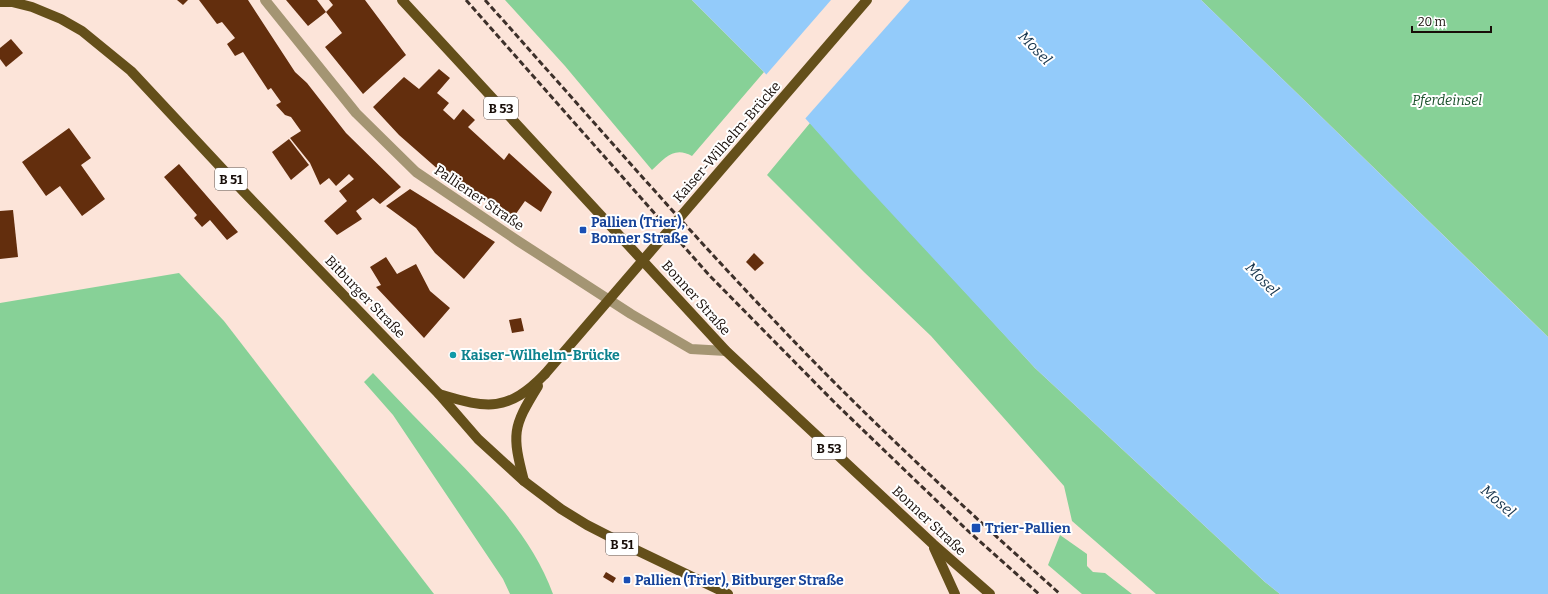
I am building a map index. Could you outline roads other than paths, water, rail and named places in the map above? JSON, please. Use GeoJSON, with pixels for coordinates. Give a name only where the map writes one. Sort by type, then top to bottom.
{"type":"FeatureCollection","features":[{"type":"Feature","properties":{"kind":"main road","name":"Bonner Straße"},"geometry":{"type":"LineString","coordinates":[[402,0],[726,352],[933,544],[990,594]]}},
{"type":"Feature","properties":{"kind":"main road","name":"Kaiser-Wilhelm-Brücke"},"geometry":{"type":"LineString","coordinates":[[439,394],[467,402],[500,404],[521,396],[531,388],[545,374],[867,0]]}},
{"type":"Feature","properties":{"kind":"main road","name":"Bitburger Straße"},"geometry":{"type":"LineString","coordinates":[[0,2],[12,2],[32,7],[61,19],[82,31],[131,71],[243,191],[439,394],[478,439],[524,481],[561,509],[587,525],[728,594]]}},
{"type":"Feature","properties":{"kind":"main road","name":"Kaiser-Wilhelm-Brücke"},"geometry":{"type":"LineString","coordinates":[[524,481],[516,450],[516,429],[525,408],[545,374]]}},
{"type":"Feature","properties":{"kind":"main road"},"geometry":{"type":"LineString","coordinates":[[933,544],[955,594]]}},
{"type":"Feature","properties":{"kind":"main road"},"geometry":{"type":"LineString","coordinates":[[969,576],[981,594]]}},
{"type":"Feature","properties":{"kind":"street","name":"Palliener Straße"},"geometry":{"type":"LineString","coordinates":[[265,0],[356,112],[416,172],[523,245],[631,314],[691,349],[726,352]]}},
{"type":"Feature","properties":{"kind":"water","name":"Mosel"},"geometry":{"type":"Polygon","coordinates":[[[692,0],[1201,0],[1548,337],[1548,594],[1280,594],[1265,582],[1035,368],[854,173],[764,72],[692,0]]]}},
{"type":"Feature","properties":{"kind":"railway"},"geometry":{"type":"LineString","coordinates":[[466,0],[709,275],[836,404],[967,530],[1039,594]]}},
{"type":"Feature","properties":{"kind":"railway"},"geometry":{"type":"LineString","coordinates":[[485,0],[697,238],[804,351],[875,423],[1060,594]]}},
{"type":"Feature","properties":{"kind":"place","name":"Pallien (Trier), Bonner Straße"},"geometry":{"type":"Point","coordinates":[583,230]}},
{"type":"Feature","properties":{"kind":"place","name":"Kaiser-Wilhelm-Brücke"},"geometry":{"type":"Point","coordinates":[453,355]}},
{"type":"Feature","properties":{"kind":"place","name":"Trier-Pallien"},"geometry":{"type":"Point","coordinates":[976,528]}},
{"type":"Feature","properties":{"kind":"place","name":"Pallien (Trier), Bitburger Straße"},"geometry":{"type":"Point","coordinates":[627,580]}},
{"type":"Feature","properties":{"kind":"park label","name":"Pferdeinsel"},"geometry":{"type":"Point","coordinates":[1447,100]}}]}
